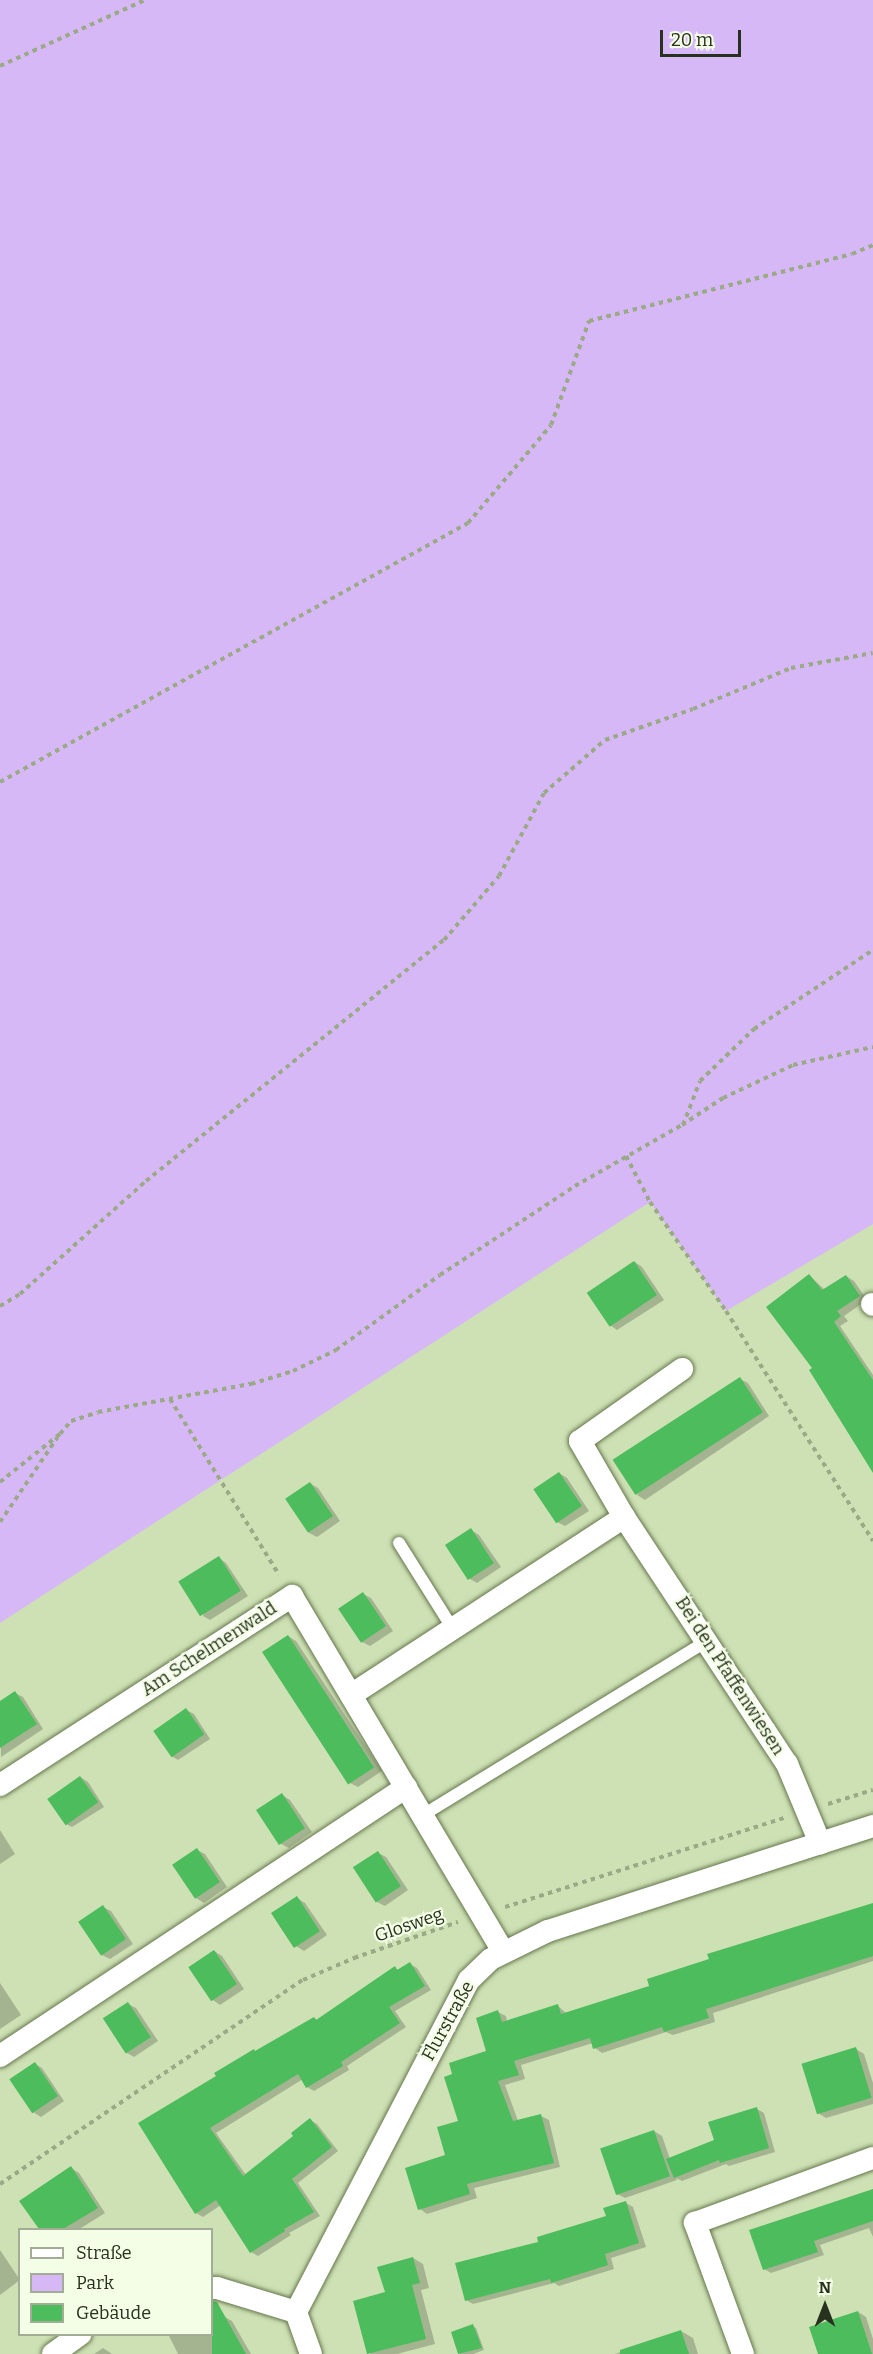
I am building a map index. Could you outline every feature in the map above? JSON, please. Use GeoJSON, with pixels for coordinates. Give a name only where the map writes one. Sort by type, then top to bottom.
{"type":"FeatureCollection","features":[{"type":"Feature","properties":{"kind":"street","name":"Bei den Pfaffenwiesen"},"geometry":{"type":"LineString","coordinates":[[682,1369],[580,1441],[624,1517],[787,1764],[820,1844]]}},
{"type":"Feature","properties":{"kind":"street"},"geometry":{"type":"LineString","coordinates":[[351,1695],[624,1517]]}},
{"type":"Feature","properties":{"kind":"street","name":"Am Schelmenwald"},"geometry":{"type":"LineString","coordinates":[[0,1785],[292,1596],[503,1952]]}},
{"type":"Feature","properties":{"kind":"street"},"geometry":{"type":"LineString","coordinates":[[0,2056],[406,1787]]}},
{"type":"Feature","properties":{"kind":"street","name":"Flurstraße"},"geometry":{"type":"LineString","coordinates":[[296,2312],[469,1980],[503,1952],[548,1931],[873,1826]]}},
{"type":"Feature","properties":{"kind":"street"},"geometry":{"type":"LineString","coordinates":[[743,2354],[694,2223],[873,2158]]}},
{"type":"Feature","properties":{"kind":"street"},"geometry":{"type":"LineString","coordinates":[[213,2288],[296,2312],[311,2354]]}},
{"type":"Feature","properties":{"kind":"street"},"geometry":{"type":"LineString","coordinates":[[53,2354],[78,2336]]}},
{"type":"Feature","properties":{"kind":"lane"},"geometry":{"type":"LineString","coordinates":[[399,1543],[453,1629]]}},
{"type":"Feature","properties":{"kind":"lane"},"geometry":{"type":"LineString","coordinates":[[423,1815],[707,1641]]}},
{"type":"Feature","properties":{"kind":"path"},"geometry":{"type":"LineString","coordinates":[[0,66],[145,0]]}},
{"type":"Feature","properties":{"kind":"path"},"geometry":{"type":"LineString","coordinates":[[0,783],[468,523],[551,425],[589,321],[852,254],[873,245]]}},
{"type":"Feature","properties":{"kind":"path"},"geometry":{"type":"LineString","coordinates":[[0,1306],[20,1294],[146,1180],[444,940],[499,876],[544,794],[605,740],[693,709],[791,668],[873,652]]}},
{"type":"Feature","properties":{"kind":"path"},"geometry":{"type":"LineString","coordinates":[[682,1125],[700,1082],[754,1029],[873,950]]}},
{"type":"Feature","properties":{"kind":"path"},"geometry":{"type":"LineString","coordinates":[[0,1522],[71,1421],[98,1413],[251,1384],[292,1371],[336,1350],[440,1275],[626,1156],[682,1125],[723,1098],[793,1065],[873,1047]]}},
{"type":"Feature","properties":{"kind":"path"},"geometry":{"type":"LineString","coordinates":[[626,1156],[650,1202],[726,1311],[873,1541]]}},
{"type":"Feature","properties":{"kind":"path"},"geometry":{"type":"LineString","coordinates":[[170,1399],[292,1596]]}},
{"type":"Feature","properties":{"kind":"path"},"geometry":{"type":"LineString","coordinates":[[0,1482],[60,1434]]}},
{"type":"Feature","properties":{"kind":"path","name":"Glosweg"},"geometry":{"type":"LineString","coordinates":[[0,2184],[303,1980],[354,1958],[482,1914],[873,1790]]}},
{"type":"Feature","properties":{"kind":"green space"},"geometry":{"type":"Polygon","coordinates":[[[0,0],[873,0],[873,1224],[726,1311],[650,1202],[0,1623],[0,0]]]}},
{"type":"Feature","properties":{"kind":"building"},"geometry":{"type":"Polygon","coordinates":[[[634,1261],[657,1295],[610,1327],[587,1293],[634,1261]]]}},
{"type":"Feature","properties":{"kind":"building"},"geometry":{"type":"Polygon","coordinates":[[[809,1274],[822,1290],[846,1275],[860,1296],[837,1311],[841,1316],[834,1322],[873,1380],[873,1473],[809,1370],[812,1368],[766,1307],[809,1274]]]}},
{"type":"Feature","properties":{"kind":"building"},"geometry":{"type":"Polygon","coordinates":[[[740,1377],[763,1412],[635,1495],[613,1460],[740,1377]]]}},
{"type":"Feature","properties":{"kind":"building"},"geometry":{"type":"Polygon","coordinates":[[[559,1472],[582,1506],[556,1523],[533,1489],[559,1472]]]}},
{"type":"Feature","properties":{"kind":"building"},"geometry":{"type":"Polygon","coordinates":[[[310,1482],[333,1516],[308,1533],[285,1499],[310,1482]]]}},
{"type":"Feature","properties":{"kind":"building"},"geometry":{"type":"Polygon","coordinates":[[[471,1528],[494,1563],[468,1580],[445,1545],[471,1528]]]}},
{"type":"Feature","properties":{"kind":"building"},"geometry":{"type":"Polygon","coordinates":[[[219,1556],[241,1591],[200,1616],[178,1581],[219,1556]]]}},
{"type":"Feature","properties":{"kind":"building"},"geometry":{"type":"Polygon","coordinates":[[[363,1592],[386,1626],[361,1643],[338,1609],[363,1592]]]}},
{"type":"Feature","properties":{"kind":"building"},"geometry":{"type":"Polygon","coordinates":[[[288,1635],[374,1768],[348,1784],[262,1652],[288,1635]]]}},
{"type":"Feature","properties":{"kind":"building"},"geometry":{"type":"Polygon","coordinates":[[[15,1691],[37,1724],[0,1748],[0,1701],[15,1691]]]}},
{"type":"Feature","properties":{"kind":"building"},"geometry":{"type":"Polygon","coordinates":[[[186,1708],[204,1734],[172,1757],[153,1731],[186,1708]]]}},
{"type":"Feature","properties":{"kind":"building"},"geometry":{"type":"Polygon","coordinates":[[[80,1776],[98,1802],[66,1825],[47,1799],[80,1776]]]}},
{"type":"Feature","properties":{"kind":"building"},"geometry":{"type":"Polygon","coordinates":[[[282,1793],[305,1828],[279,1845],[256,1810],[282,1793]]]}},
{"type":"Feature","properties":{"kind":"building"},"geometry":{"type":"Polygon","coordinates":[[[197,1848],[220,1882],[195,1899],[172,1865],[197,1848]]]}},
{"type":"Feature","properties":{"kind":"building"},"geometry":{"type":"Polygon","coordinates":[[[378,1851],[401,1886],[376,1903],[353,1867],[378,1851]]]}},
{"type":"Feature","properties":{"kind":"building"},"geometry":{"type":"Polygon","coordinates":[[[297,1896],[320,1931],[294,1948],[271,1913],[297,1896]]]}},
{"type":"Feature","properties":{"kind":"building"},"geometry":{"type":"Polygon","coordinates":[[[873,1903],[873,1956],[706,2009],[709,2018],[664,2032],[662,2027],[593,2049],[590,2038],[514,2061],[519,2075],[498,2081],[513,2121],[541,2114],[554,2163],[467,2184],[470,2194],[418,2210],[405,2168],[445,2155],[437,2127],[458,2121],[444,2077],[452,2074],[449,2063],[486,2051],[476,2018],[498,2010],[502,2022],[558,2004],[561,2014],[649,1986],[647,1979],[709,1959],[707,1954],[873,1903]]]}},
{"type":"Feature","properties":{"kind":"building"},"geometry":{"type":"Polygon","coordinates":[[[103,1905],[126,1939],[101,1956],[78,1922],[103,1905]]]}},
{"type":"Feature","properties":{"kind":"building"},"geometry":{"type":"Polygon","coordinates":[[[214,1950],[237,1984],[211,2001],[188,1967],[214,1950]]]}},
{"type":"Feature","properties":{"kind":"building"},"geometry":{"type":"Polygon","coordinates":[[[410,1962],[425,1986],[389,2007],[400,2023],[341,2062],[343,2066],[306,2088],[298,2074],[210,2128],[243,2176],[293,2136],[291,2133],[310,2118],[332,2147],[292,2179],[314,2212],[284,2229],[285,2231],[250,2253],[216,2200],[195,2214],[138,2123],[216,2076],[214,2073],[254,2049],[255,2051],[314,2017],[316,2020],[395,1966],[397,1970],[410,1962]]]}},
{"type":"Feature","properties":{"kind":"building"},"geometry":{"type":"Polygon","coordinates":[[[128,2002],[151,2037],[126,2054],[103,2018],[128,2002]]]}},
{"type":"Feature","properties":{"kind":"building"},"geometry":{"type":"Polygon","coordinates":[[[856,2047],[871,2098],[817,2114],[801,2064],[856,2047]]]}},
{"type":"Feature","properties":{"kind":"building"},"geometry":{"type":"Polygon","coordinates":[[[35,2062],[58,2096],[32,2113],[9,2079],[35,2062]]]}},
{"type":"Feature","properties":{"kind":"building"},"geometry":{"type":"Polygon","coordinates":[[[757,2107],[769,2148],[720,2163],[719,2160],[674,2178],[666,2159],[714,2140],[708,2122],[757,2107]]]}},
{"type":"Feature","properties":{"kind":"building"},"geometry":{"type":"Polygon","coordinates":[[[654,2130],[670,2176],[616,2195],[600,2149],[654,2130]]]}},
{"type":"Feature","properties":{"kind":"building"},"geometry":{"type":"Polygon","coordinates":[[[71,2166],[98,2208],[65,2228],[38,2228],[19,2201],[71,2166]]]}},
{"type":"Feature","properties":{"kind":"building"},"geometry":{"type":"Polygon","coordinates":[[[873,2189],[873,2221],[814,2241],[818,2252],[763,2270],[749,2230],[873,2189]]]}},
{"type":"Feature","properties":{"kind":"building"},"geometry":{"type":"Polygon","coordinates":[[[626,2201],[639,2243],[605,2254],[608,2265],[551,2283],[550,2279],[465,2301],[455,2263],[538,2242],[537,2237],[606,2216],[603,2208],[626,2201]]]}},
{"type":"Feature","properties":{"kind":"building"},"geometry":{"type":"Polygon","coordinates":[[[413,2257],[420,2283],[412,2285],[426,2339],[367,2354],[353,2301],[385,2292],[377,2267],[413,2257]]]}},
{"type":"Feature","properties":{"kind":"building"},"geometry":{"type":"Polygon","coordinates":[[[213,2301],[217,2302],[246,2354],[212,2354],[213,2301]]]}},
{"type":"Feature","properties":{"kind":"building"},"geometry":{"type":"Polygon","coordinates":[[[858,2311],[872,2354],[818,2354],[809,2327],[858,2311]]]}},
{"type":"Feature","properties":{"kind":"building"},"geometry":{"type":"Polygon","coordinates":[[[473,2324],[482,2348],[458,2354],[451,2332],[473,2324]]]}},
{"type":"Feature","properties":{"kind":"building"},"geometry":{"type":"Polygon","coordinates":[[[681,2330],[689,2354],[620,2354],[620,2350],[681,2330]]]}}]}
